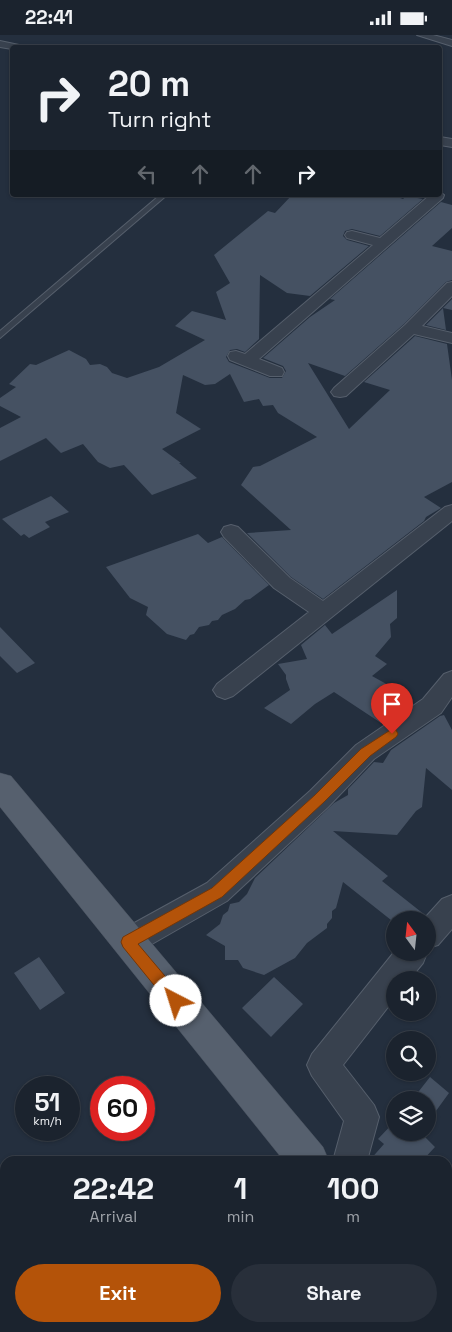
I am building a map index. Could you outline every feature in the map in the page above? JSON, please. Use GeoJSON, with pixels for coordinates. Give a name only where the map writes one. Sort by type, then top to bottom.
{"type":"FeatureCollection","features":[{"type":"Feature","properties":{"kind":"main road"},"geometry":{"type":"LineString","coordinates":[[0,785],[305,1156]]}},
{"type":"Feature","properties":{"kind":"street"},"geometry":{"type":"LineString","coordinates":[[422,35],[452,43]]}},
{"type":"Feature","properties":{"kind":"street"},"geometry":{"type":"LineString","coordinates":[[276,372],[241,358],[440,197]]}},
{"type":"Feature","properties":{"kind":"street"},"geometry":{"type":"LineString","coordinates":[[352,235],[383,243]]}},
{"type":"Feature","properties":{"kind":"street"},"geometry":{"type":"LineString","coordinates":[[340,392],[442,299],[452,285]]}},
{"type":"Feature","properties":{"kind":"street"},"geometry":{"type":"LineString","coordinates":[[431,308],[452,313]]}},
{"type":"Feature","properties":{"kind":"street"},"geometry":{"type":"LineString","coordinates":[[411,328],[452,338]]}},
{"type":"Feature","properties":{"kind":"street"},"geometry":{"type":"LineString","coordinates":[[225,690],[452,511]]}},
{"type":"Feature","properties":{"kind":"street"},"geometry":{"type":"LineString","coordinates":[[231,532],[282,583],[325,613]]}},
{"type":"Feature","properties":{"kind":"street"},"geometry":{"type":"LineString","coordinates":[[128,942],[217,892],[319,799],[366,752],[432,706],[452,680]]}},
{"type":"Feature","properties":{"kind":"street"},"geometry":{"type":"LineString","coordinates":[[436,926],[452,908]]}},
{"type":"Feature","properties":{"kind":"street"},"geometry":{"type":"LineString","coordinates":[[351,1156],[362,1117],[323,1065],[406,961]]}},
{"type":"Feature","properties":{"kind":"lane"},"geometry":{"type":"LineString","coordinates":[[0,335],[162,197]]}},
{"type":"Feature","properties":{"kind":"building"},"geometry":{"type":"Polygon","coordinates":[[[290,197],[398,197],[403,199],[412,197],[423,199],[380,236],[352,229],[345,231],[343,236],[347,240],[369,246],[310,296],[287,293],[260,275],[259,339],[245,352],[237,349],[230,350],[226,357],[229,362],[270,378],[282,378],[286,371],[283,366],[263,358],[310,317],[335,300],[330,299],[441,202],[452,205],[452,228],[432,246],[452,251],[452,280],[446,282],[404,324],[345,376],[308,363],[349,429],[390,390],[364,382],[415,336],[447,344],[452,380],[452,482],[424,497],[441,508],[426,517],[424,521],[323,599],[291,577],[247,533],[291,530],[241,485],[253,467],[260,466],[317,437],[278,413],[273,405],[263,406],[259,399],[244,402],[230,374],[215,384],[205,385],[183,375],[176,413],[201,429],[162,449],[197,478],[152,495],[124,465],[110,468],[98,462],[83,444],[61,453],[46,438],[0,461],[0,428],[21,417],[0,406],[0,398],[16,387],[9,384],[30,364],[36,365],[69,350],[86,359],[90,365],[100,364],[107,367],[112,373],[127,378],[159,367],[205,340],[175,326],[192,311],[226,320],[216,292],[230,283],[214,255],[268,211],[275,213],[290,197]]]}},
{"type":"Feature","properties":{"kind":"building"},"geometry":{"type":"Polygon","coordinates":[[[452,299],[452,310],[443,308],[452,299]]]}},
{"type":"Feature","properties":{"kind":"building"},"geometry":{"type":"Polygon","coordinates":[[[443,308],[446,330],[426,325],[443,308]]]}},
{"type":"Feature","properties":{"kind":"building"},"geometry":{"type":"Polygon","coordinates":[[[51,496],[69,512],[45,522],[50,527],[29,538],[24,534],[21,536],[2,519],[51,496]]]}},
{"type":"Feature","properties":{"kind":"building"},"geometry":{"type":"Polygon","coordinates":[[[198,534],[208,543],[222,537],[269,585],[250,599],[245,600],[235,609],[222,615],[218,620],[212,621],[209,625],[199,627],[186,640],[167,634],[146,615],[148,607],[130,598],[106,567],[198,534]]]}},
{"type":"Feature","properties":{"kind":"building"},"geometry":{"type":"Polygon","coordinates":[[[397,590],[397,618],[390,624],[391,637],[375,656],[387,664],[372,676],[408,696],[381,723],[334,692],[315,704],[291,724],[264,708],[290,690],[286,675],[278,664],[307,659],[301,645],[325,625],[332,634],[397,590]]]}},
{"type":"Feature","properties":{"kind":"building"},"geometry":{"type":"Polygon","coordinates":[[[0,627],[35,663],[17,673],[0,656],[0,627]]]}},
{"type":"Feature","properties":{"kind":"building"},"geometry":{"type":"Polygon","coordinates":[[[444,715],[452,730],[452,790],[426,768],[422,807],[416,811],[397,835],[333,831],[388,876],[382,881],[420,911],[386,911],[386,916],[343,882],[336,908],[332,911],[332,918],[327,924],[327,928],[307,943],[295,958],[264,975],[243,968],[238,960],[225,960],[225,946],[206,935],[220,924],[230,904],[239,902],[247,894],[255,878],[334,803],[348,795],[348,789],[374,762],[383,763],[391,750],[444,715]]]}},
{"type":"Feature","properties":{"kind":"building"},"geometry":{"type":"Polygon","coordinates":[[[39,957],[65,993],[40,1010],[14,973],[39,957]]]}},
{"type":"Feature","properties":{"kind":"building"},"geometry":{"type":"Polygon","coordinates":[[[274,977],[303,1004],[271,1037],[242,1008],[274,977]]]}},
{"type":"Feature","properties":{"kind":"building"},"geometry":{"type":"Polygon","coordinates":[[[427,1081],[435,1081],[449,1093],[436,1111],[436,1091],[419,1091],[427,1081]]]}},
{"type":"Feature","properties":{"kind":"building"},"geometry":{"type":"Polygon","coordinates":[[[386,1131],[386,1141],[429,1141],[435,1147],[427,1156],[373,1156],[384,1144],[378,1139],[386,1131]]]}},
{"type":"Feature","properties":{"kind":"route"},"geometry":{"type":"LineString","coordinates":[[176,1001],[128,942],[217,892],[319,799],[366,752],[392,734]]}}]}
